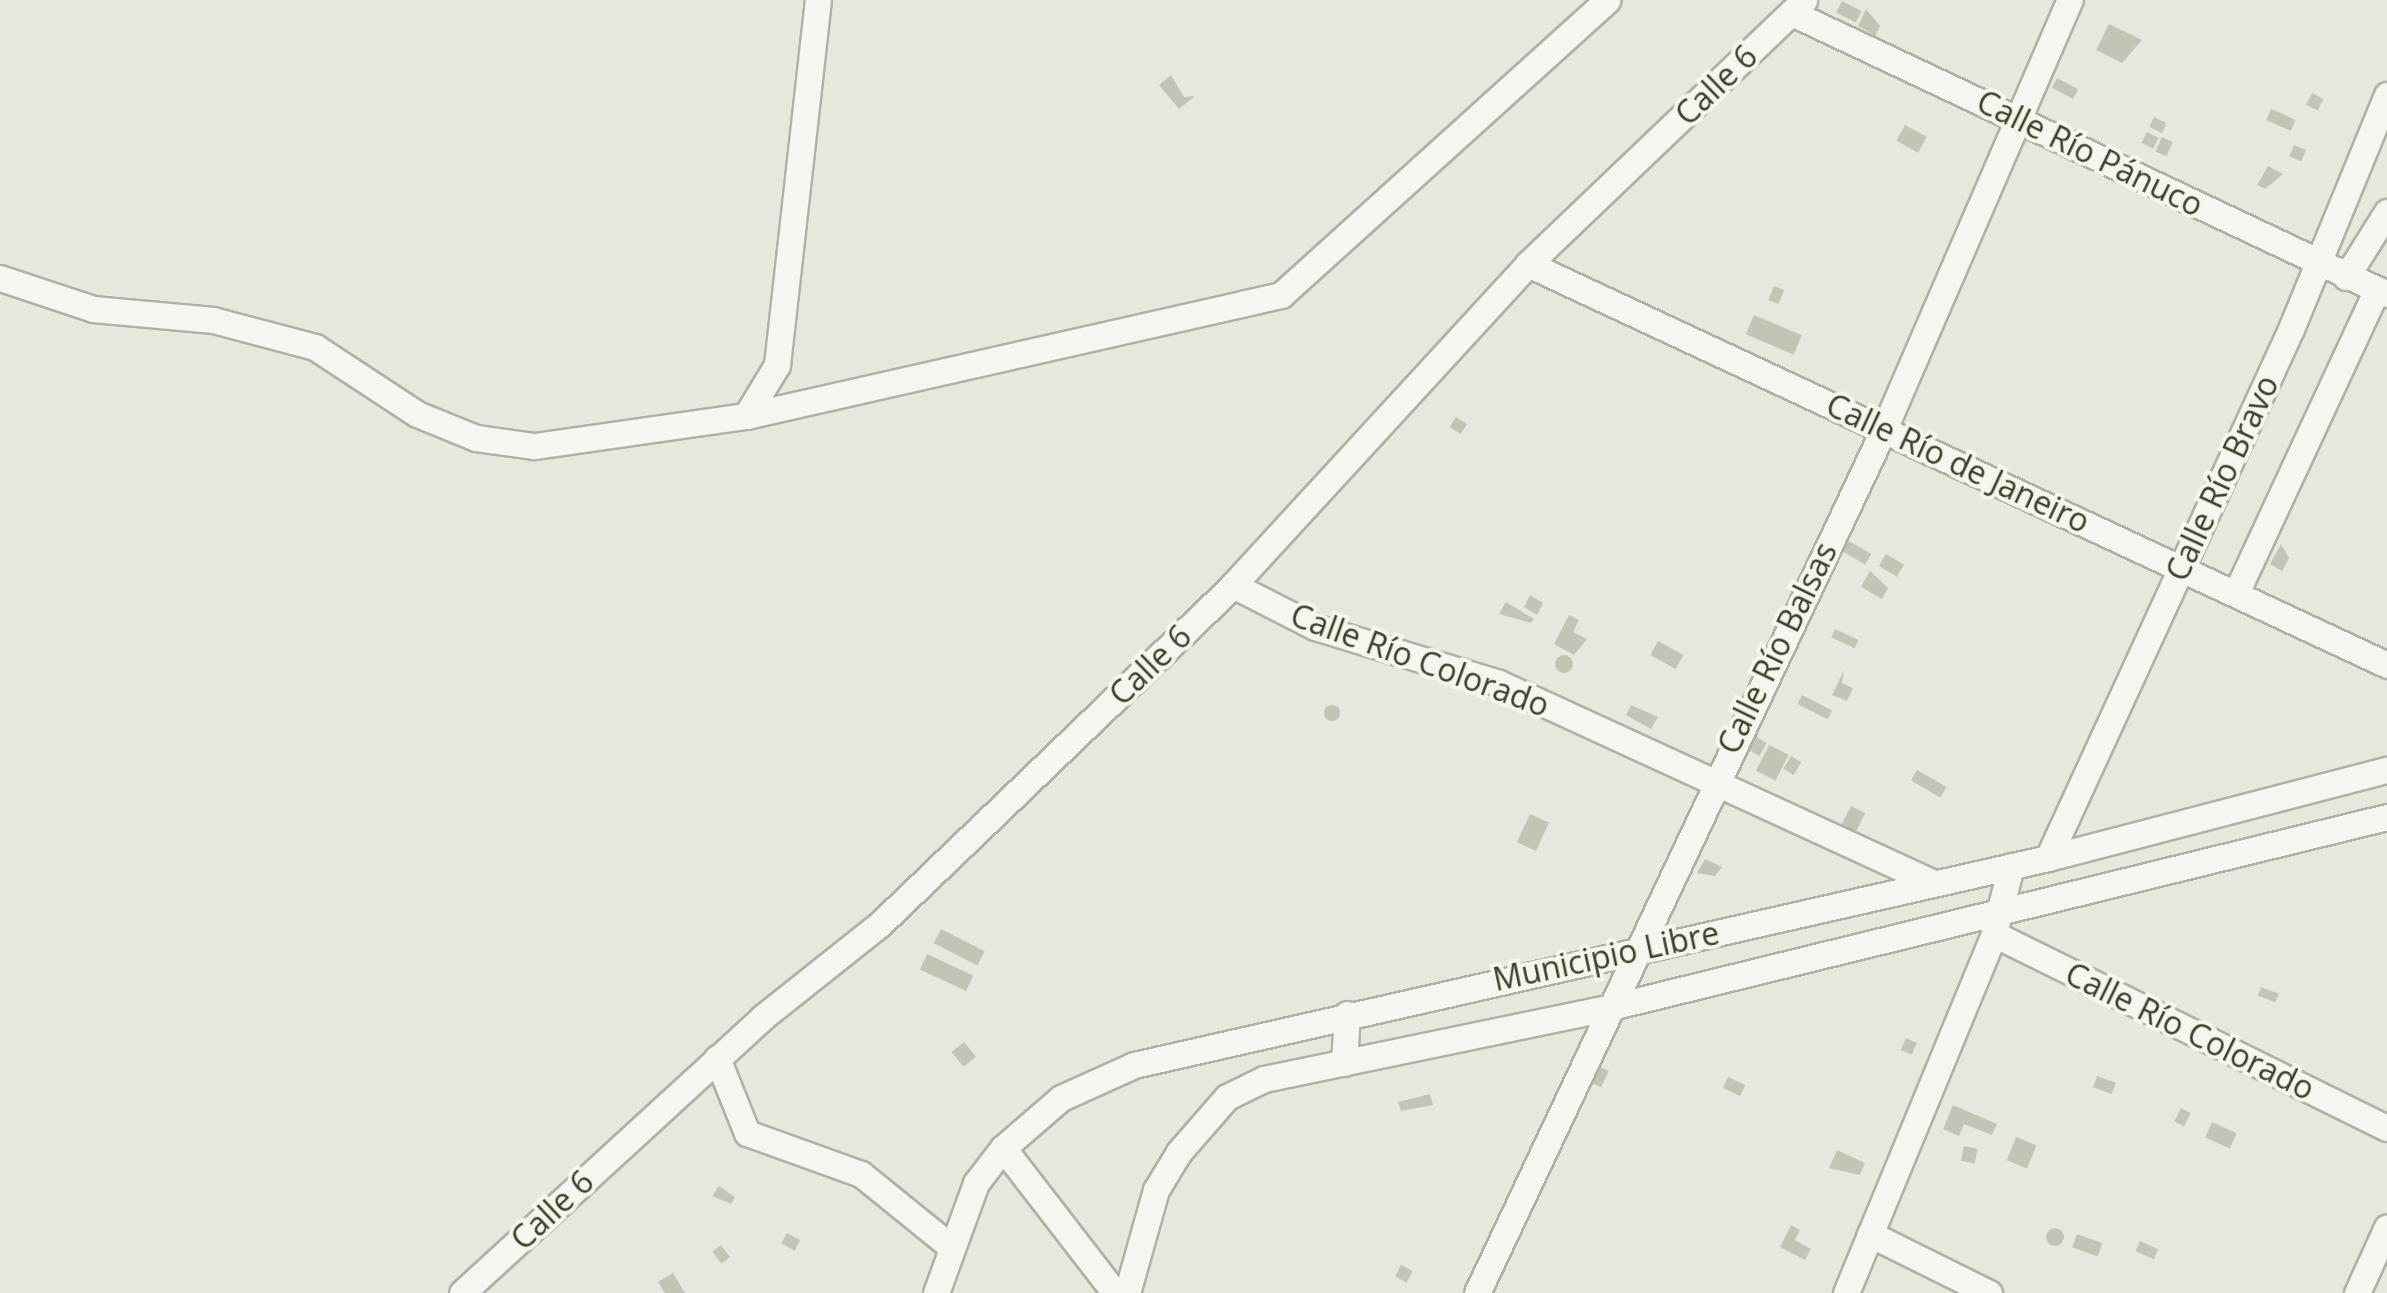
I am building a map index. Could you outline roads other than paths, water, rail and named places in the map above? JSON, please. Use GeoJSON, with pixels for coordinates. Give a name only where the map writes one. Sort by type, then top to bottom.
{"type":"FeatureCollection","features":[{"type":"Feature","properties":{"kind":"street"},"geometry":{"type":"LineString","coordinates":[[746,416],[778,364],[818,0]]}},
{"type":"Feature","properties":{"kind":"street"},"geometry":{"type":"LineString","coordinates":[[0,278],[93,309],[212,320],[315,348],[417,414],[476,438],[534,446],[746,416],[1281,295],[1607,0]]}},
{"type":"Feature","properties":{"kind":"street","name":"Calle Río Balsas"},"geometry":{"type":"LineString","coordinates":[[1476,1293],[1640,950],[1713,780],[1884,429],[2070,0]]}},
{"type":"Feature","properties":{"kind":"street","name":"Calle Río Pánuco"},"geometry":{"type":"LineString","coordinates":[[1798,6],[2311,262],[2382,291]]}},
{"type":"Feature","properties":{"kind":"street","name":"Calle 6"},"geometry":{"type":"LineString","coordinates":[[462,1293],[718,1058],[880,924],[1234,585],[1528,264],[1798,6]]}},
{"type":"Feature","properties":{"kind":"street","name":"Calle Río Bravo"},"geometry":{"type":"LineString","coordinates":[[2048,858],[2291,328],[2311,262],[2387,95]]}},
{"type":"Feature","properties":{"kind":"street"},"geometry":{"type":"LineString","coordinates":[[2346,276],[2387,212]]}},
{"type":"Feature","properties":{"kind":"street","name":"Calle Río de Janeiro"},"geometry":{"type":"LineString","coordinates":[[1528,264],[2387,665]]}},
{"type":"Feature","properties":{"kind":"street","name":"Calle Río Bravo"},"geometry":{"type":"LineString","coordinates":[[2236,594],[2382,291]]}},
{"type":"Feature","properties":{"kind":"street","name":"Calle Río Colorado"},"geometry":{"type":"LineString","coordinates":[[1234,585],[1316,627],[1500,683],[1934,883]]}},
{"type":"Feature","properties":{"kind":"street","name":"Municipio Libre"},"geometry":{"type":"LineString","coordinates":[[936,1293],[950,1246],[1003,1148],[1061,1098],[1134,1064],[2048,858],[2387,770]]}},
{"type":"Feature","properties":{"kind":"street"},"geometry":{"type":"LineString","coordinates":[[1126,1293],[1156,1190],[1203,1121],[1264,1079],[1998,922],[2387,816]]}},
{"type":"Feature","properties":{"kind":"street"},"geometry":{"type":"LineString","coordinates":[[1846,1293],[1998,922],[2011,866]]}},
{"type":"Feature","properties":{"kind":"street","name":"Calle Río Colorado"},"geometry":{"type":"LineString","coordinates":[[1998,922],[2387,1128]]}},
{"type":"Feature","properties":{"kind":"street"},"geometry":{"type":"LineString","coordinates":[[1344,1063],[1347,1014]]}},
{"type":"Feature","properties":{"kind":"street"},"geometry":{"type":"LineString","coordinates":[[718,1058],[747,1134],[861,1174],[950,1246]]}},
{"type":"Feature","properties":{"kind":"street"},"geometry":{"type":"LineString","coordinates":[[1003,1148],[1115,1293]]}},
{"type":"Feature","properties":{"kind":"street"},"geometry":{"type":"LineString","coordinates":[[2356,1293],[2387,1227]]}},
{"type":"Feature","properties":{"kind":"street"},"geometry":{"type":"LineString","coordinates":[[1870,1234],[1989,1293]]}}]}
